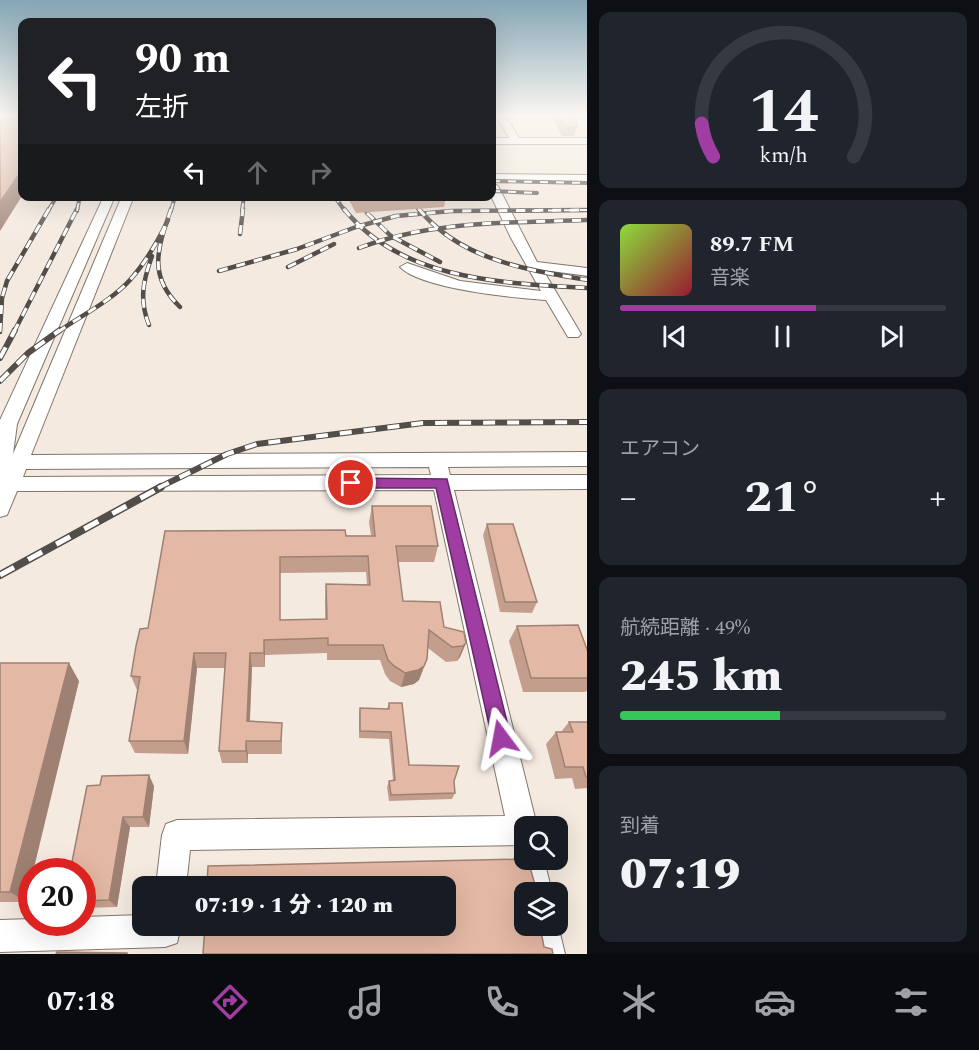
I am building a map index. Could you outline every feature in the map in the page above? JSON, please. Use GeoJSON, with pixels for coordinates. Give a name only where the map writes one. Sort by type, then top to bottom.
{"type":"FeatureCollection","features":[{"type":"Feature","properties":{"kind":"lane"},"geometry":{"type":"LineString","coordinates":[[496,177],[587,178]]}},
{"type":"Feature","properties":{"kind":"lane"},"geometry":{"type":"LineString","coordinates":[[496,194],[533,265],[573,334]]}},
{"type":"Feature","properties":{"kind":"lane"},"geometry":{"type":"LineString","coordinates":[[9,475],[4,431],[108,201]]}},
{"type":"Feature","properties":{"kind":"lane"},"geometry":{"type":"LineString","coordinates":[[0,509],[9,475],[126,201]]}},
{"type":"Feature","properties":{"kind":"lane"},"geometry":{"type":"LineString","coordinates":[[533,265],[587,272]]}},
{"type":"Feature","properties":{"kind":"lane"},"geometry":{"type":"LineString","coordinates":[[407,267],[445,281],[501,292],[551,296]]}},
{"type":"Feature","properties":{"kind":"lane"},"geometry":{"type":"LineString","coordinates":[[9,475],[440,471],[587,459]]}},
{"type":"Feature","properties":{"kind":"lane"},"geometry":{"type":"LineString","coordinates":[[440,471],[587,482]]}},
{"type":"Feature","properties":{"kind":"lane"},"geometry":{"type":"LineString","coordinates":[[440,471],[520,816]]}},
{"type":"Feature","properties":{"kind":"lane"},"geometry":{"type":"LineString","coordinates":[[172,876],[177,835],[514,844]]}},
{"type":"Feature","properties":{"kind":"lane"},"geometry":{"type":"LineString","coordinates":[[0,936],[132,932]]}},
{"type":"Feature","properties":{"kind":"lane"},"geometry":{"type":"LineString","coordinates":[[544,936],[548,954]]}},
{"type":"Feature","properties":{"kind":"building"},"geometry":{"type":"Polygon","coordinates":[[[0,161],[18,161],[18,176],[0,202],[0,161]]]}},
{"type":"Feature","properties":{"kind":"building"},"geometry":{"type":"Polygon","coordinates":[[[372,506],[431,506],[438,546],[396,546],[403,601],[440,602],[444,627],[464,632],[466,643],[463,646],[452,647],[429,630],[427,659],[424,666],[405,673],[388,660],[383,645],[328,645],[328,638],[264,640],[264,653],[250,653],[247,721],[282,723],[281,741],[246,741],[246,751],[219,751],[226,653],[194,653],[184,741],[129,741],[140,677],[131,676],[136,646],[140,629],[148,628],[165,531],[345,530],[346,536],[375,536],[372,506]],[[368,556],[280,557],[280,620],[327,619],[326,584],[370,585],[368,556]]]}},
{"type":"Feature","properties":{"kind":"building"},"geometry":{"type":"Polygon","coordinates":[[[487,524],[513,524],[537,602],[505,602],[487,524]]]}},
{"type":"Feature","properties":{"kind":"building"},"geometry":{"type":"Polygon","coordinates":[[[578,625],[587,649],[587,678],[531,678],[517,626],[578,625]]]}},
{"type":"Feature","properties":{"kind":"building"},"geometry":{"type":"Polygon","coordinates":[[[0,663],[69,663],[10,892],[0,892],[0,663]]]}},
{"type":"Feature","properties":{"kind":"building"},"geometry":{"type":"Polygon","coordinates":[[[389,703],[402,703],[409,765],[459,766],[454,781],[455,793],[391,795],[389,781],[395,780],[391,732],[360,731],[360,708],[389,709],[389,703]]]}},
{"type":"Feature","properties":{"kind":"building"},"geometry":{"type":"Polygon","coordinates":[[[569,722],[587,722],[587,777],[583,767],[565,767],[556,732],[573,732],[569,722]]]}},
{"type":"Feature","properties":{"kind":"building"},"geometry":{"type":"Polygon","coordinates":[[[149,775],[143,817],[123,817],[109,900],[96,900],[96,858],[73,858],[87,786],[100,785],[102,776],[149,775]]]}},
{"type":"Feature","properties":{"kind":"building"},"geometry":{"type":"Polygon","coordinates":[[[514,859],[514,870],[531,870],[534,882],[514,882],[514,936],[542,936],[544,947],[552,949],[553,954],[203,954],[204,936],[456,936],[456,876],[208,876],[208,866],[514,859]]]}},
{"type":"Feature","properties":{"kind":"building"},"geometry":{"type":"Polygon","coordinates":[[[57,952],[127,953],[127,954],[56,954],[57,952]]]}},
{"type":"Feature","properties":{"kind":"railway"},"geometry":{"type":"LineString","coordinates":[[496,181],[587,183]]}},
{"type":"Feature","properties":{"kind":"railway"},"geometry":{"type":"LineString","coordinates":[[496,191],[537,193]]}},
{"type":"Feature","properties":{"kind":"railway"},"geometry":{"type":"LineString","coordinates":[[48,211],[54,201]]}},
{"type":"Feature","properties":{"kind":"railway"},"geometry":{"type":"LineString","coordinates":[[77,211],[79,201]]}},
{"type":"Feature","properties":{"kind":"railway"},"geometry":{"type":"LineString","coordinates":[[171,211],[174,201]]}},
{"type":"Feature","properties":{"kind":"railway"},"geometry":{"type":"LineString","coordinates":[[242,211],[243,201]]}},
{"type":"Feature","properties":{"kind":"railway"},"geometry":{"type":"LineString","coordinates":[[338,201],[345,211]]}},
{"type":"Feature","properties":{"kind":"railway"},"geometry":{"type":"LineString","coordinates":[[412,201],[420,211]]}},
{"type":"Feature","properties":{"kind":"railway"},"geometry":{"type":"LineString","coordinates":[[0,332],[2,298],[7,281],[49,209]]}},
{"type":"Feature","properties":{"kind":"railway"},"geometry":{"type":"LineString","coordinates":[[14,332],[77,209]]}},
{"type":"Feature","properties":{"kind":"railway"},"geometry":{"type":"LineString","coordinates":[[166,224],[171,209]]}},
{"type":"Feature","properties":{"kind":"railway"},"geometry":{"type":"LineString","coordinates":[[240,234],[243,209]]}},
{"type":"Feature","properties":{"kind":"railway"},"geometry":{"type":"LineString","coordinates":[[344,209],[361,226]]}},
{"type":"Feature","properties":{"kind":"railway"},"geometry":{"type":"LineString","coordinates":[[419,209],[424,214]]}},
{"type":"Feature","properties":{"kind":"railway"},"geometry":{"type":"LineString","coordinates":[[424,214],[451,211],[587,210]]}},
{"type":"Feature","properties":{"kind":"railway"},"geometry":{"type":"LineString","coordinates":[[516,211],[587,210]]}},
{"type":"Feature","properties":{"kind":"railway"},"geometry":{"type":"LineString","coordinates":[[367,213],[376,222]]}},
{"type":"Feature","properties":{"kind":"railway"},"geometry":{"type":"LineString","coordinates":[[376,222],[396,216],[424,214]]}},
{"type":"Feature","properties":{"kind":"railway"},"geometry":{"type":"LineString","coordinates":[[424,214],[439,229]]}},
{"type":"Feature","properties":{"kind":"railway"},"geometry":{"type":"LineString","coordinates":[[166,224],[168,220]]}},
{"type":"Feature","properties":{"kind":"railway"},"geometry":{"type":"LineString","coordinates":[[439,229],[501,223],[587,220]]}},
{"type":"Feature","properties":{"kind":"railway"},"geometry":{"type":"LineString","coordinates":[[361,226],[376,222]]}},
{"type":"Feature","properties":{"kind":"railway"},"geometry":{"type":"LineString","coordinates":[[376,222],[394,237]]}},
{"type":"Feature","properties":{"kind":"railway"},"geometry":{"type":"LineString","coordinates":[[58,332],[122,288],[141,266],[166,224]]}},
{"type":"Feature","properties":{"kind":"railway"},"geometry":{"type":"LineString","coordinates":[[166,224],[159,249],[159,272],[163,284],[180,307]]}},
{"type":"Feature","properties":{"kind":"railway"},"geometry":{"type":"LineString","coordinates":[[219,271],[297,249],[361,226]]}},
{"type":"Feature","properties":{"kind":"railway"},"geometry":{"type":"LineString","coordinates":[[361,226],[380,241]]}},
{"type":"Feature","properties":{"kind":"railway"},"geometry":{"type":"LineString","coordinates":[[394,237],[439,229]]}},
{"type":"Feature","properties":{"kind":"railway"},"geometry":{"type":"LineString","coordinates":[[439,229],[454,240],[496,260],[519,267],[587,280]]}},
{"type":"Feature","properties":{"kind":"railway"},"geometry":{"type":"LineString","coordinates":[[380,241],[394,237]]}},
{"type":"Feature","properties":{"kind":"railway"},"geometry":{"type":"LineString","coordinates":[[394,237],[440,262]]}},
{"type":"Feature","properties":{"kind":"railway"},"geometry":{"type":"LineString","coordinates":[[359,248],[380,241]]}},
{"type":"Feature","properties":{"kind":"railway"},"geometry":{"type":"LineString","coordinates":[[380,241],[395,251],[424,264],[456,274],[522,284],[587,288]]}},
{"type":"Feature","properties":{"kind":"railway"},"geometry":{"type":"LineString","coordinates":[[288,267],[334,244]]}},
{"type":"Feature","properties":{"kind":"railway"},"geometry":{"type":"LineString","coordinates":[[149,325],[144,307],[143,290],[152,256]]}},
{"type":"Feature","properties":{"kind":"railway"},"geometry":{"type":"LineString","coordinates":[[0,358],[15,330]]}},
{"type":"Feature","properties":{"kind":"railway"},"geometry":{"type":"LineString","coordinates":[[0,381],[28,353],[60,330]]}},
{"type":"Feature","properties":{"kind":"railway"},"geometry":{"type":"LineString","coordinates":[[158,488],[227,454],[257,444],[423,423],[587,422]]}},
{"type":"Feature","properties":{"kind":"railway"},"geometry":{"type":"LineString","coordinates":[[0,575],[161,487]]}},
{"type":"Feature","properties":{"kind":"route"},"geometry":{"type":"LineString","coordinates":[[351,483],[442,483],[501,738]]}}]}
